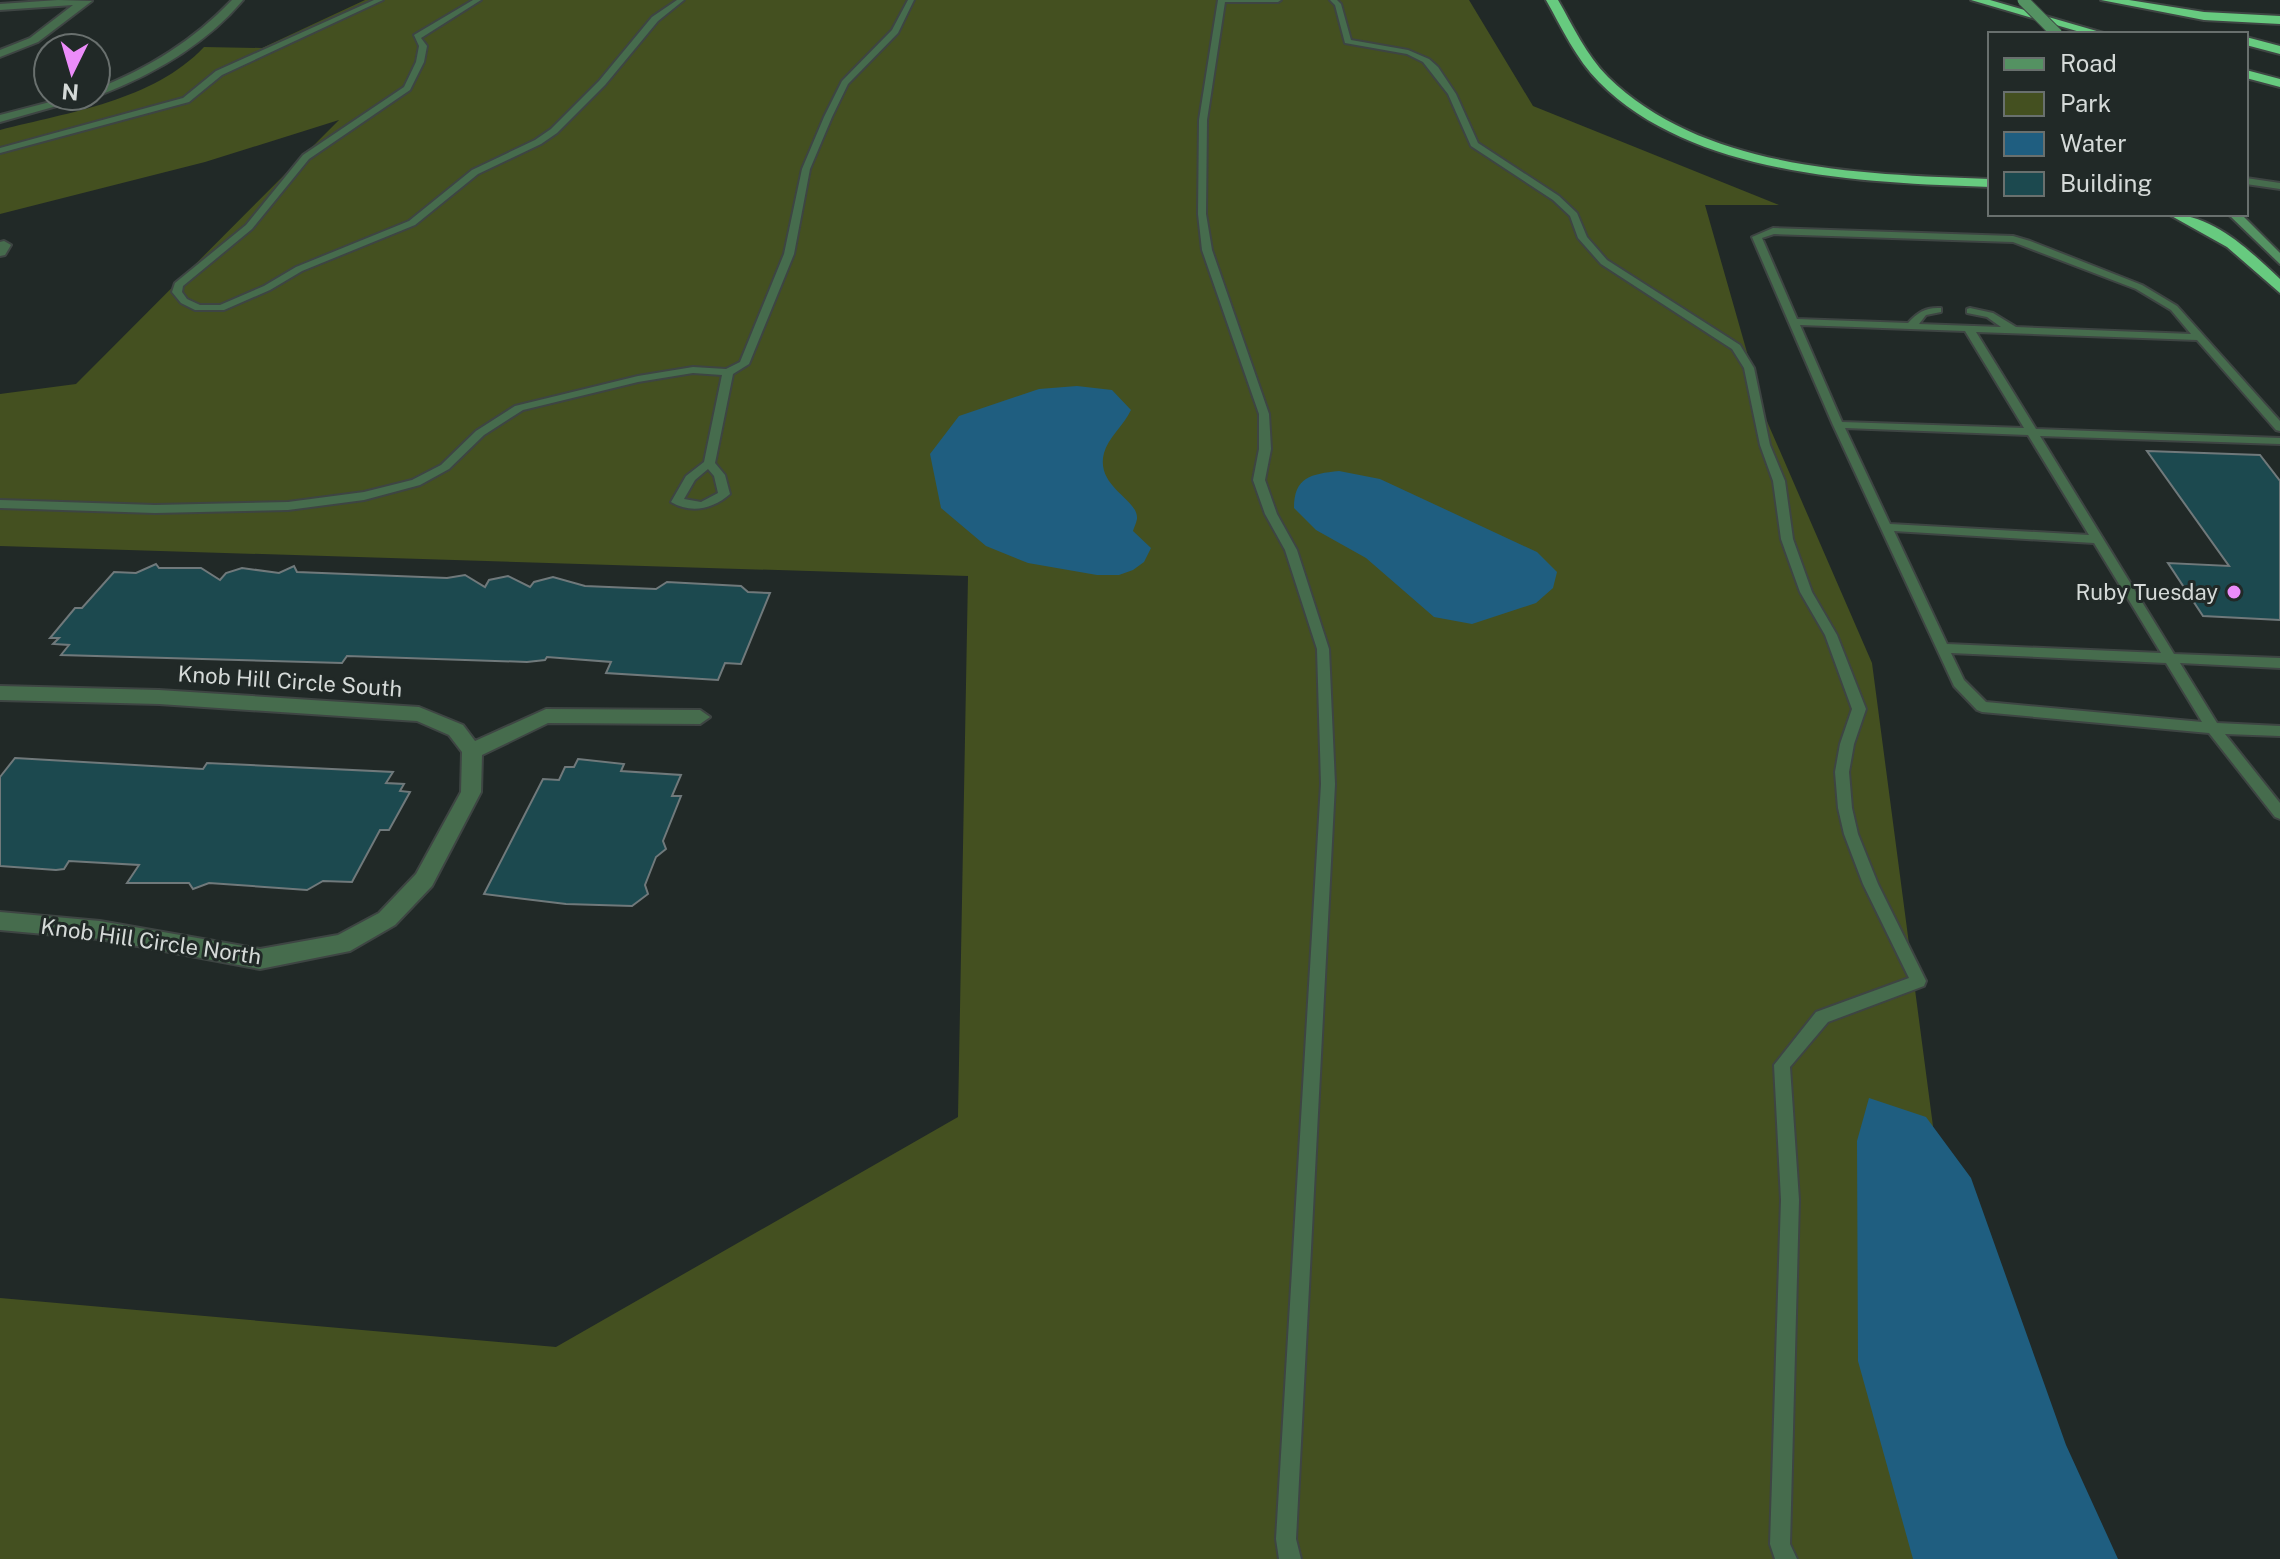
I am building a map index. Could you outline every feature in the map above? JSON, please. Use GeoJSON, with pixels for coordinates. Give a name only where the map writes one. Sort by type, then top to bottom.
{"type":"FeatureCollection","features":[{"type":"Feature","properties":{"kind":"highway"},"geometry":{"type":"LineString","coordinates":[[1552,0],[1586,58],[1605,82],[1642,109],[1683,130],[1747,153],[1820,170],[1884,179],[1988,183]]}},
{"type":"Feature","properties":{"kind":"highway"},"geometry":{"type":"LineString","coordinates":[[1977,0],[2094,32]]}},
{"type":"Feature","properties":{"kind":"highway"},"geometry":{"type":"LineString","coordinates":[[2088,0],[2203,30]]}},
{"type":"Feature","properties":{"kind":"highway"},"geometry":{"type":"LineString","coordinates":[[2107,0],[2204,16],[2280,20]]}},
{"type":"Feature","properties":{"kind":"highway"},"geometry":{"type":"LineString","coordinates":[[2248,42],[2280,50]]}},
{"type":"Feature","properties":{"kind":"highway"},"geometry":{"type":"LineString","coordinates":[[2248,75],[2280,83]]}},
{"type":"Feature","properties":{"kind":"highway"},"geometry":{"type":"LineString","coordinates":[[2180,216],[2233,244],[2280,288]]}},
{"type":"Feature","properties":{"kind":"main road"},"geometry":{"type":"LineString","coordinates":[[2023,0],[2055,32]]}},
{"type":"Feature","properties":{"kind":"main road"},"geometry":{"type":"LineString","coordinates":[[2236,216],[2280,260]]}},
{"type":"Feature","properties":{"kind":"street"},"geometry":{"type":"LineString","coordinates":[[112,87],[138,78],[164,63],[238,0]]}},
{"type":"Feature","properties":{"kind":"street"},"geometry":{"type":"LineString","coordinates":[[0,7],[89,1]]}},
{"type":"Feature","properties":{"kind":"street"},"geometry":{"type":"LineString","coordinates":[[0,54],[34,40],[89,1]]}},
{"type":"Feature","properties":{"kind":"street"},"geometry":{"type":"LineString","coordinates":[[0,119],[32,110]]}},
{"type":"Feature","properties":{"kind":"street","name":"Knob Hill Circle South"},"geometry":{"type":"LineString","coordinates":[[0,693],[159,697],[419,714],[456,730],[472,751]]}},
{"type":"Feature","properties":{"kind":"street"},"geometry":{"type":"LineString","coordinates":[[472,751],[546,716],[700,717]]}},
{"type":"Feature","properties":{"kind":"street","name":"Knob Hill Circle North"},"geometry":{"type":"LineString","coordinates":[[0,921],[100,930],[260,959],[342,944],[387,919],[424,880],[471,792],[472,751]]}},
{"type":"Feature","properties":{"kind":"lane"},"geometry":{"type":"LineString","coordinates":[[0,151],[186,100],[219,73],[380,0]]}},
{"type":"Feature","properties":{"kind":"lane"},"geometry":{"type":"LineString","coordinates":[[478,0],[417,37],[423,46],[420,62],[407,88],[306,157],[249,227],[178,285],[177,292],[184,301],[209,308],[237,303],[299,269],[412,223],[475,172],[554,131],[602,83],[655,19],[681,0]]}},
{"type":"Feature","properties":{"kind":"lane"},"geometry":{"type":"LineString","coordinates":[[0,504],[155,509],[288,506],[364,496],[416,483],[445,467],[480,433],[519,408],[638,379],[693,370],[728,372],[744,364],[789,254],[806,169],[828,117],[845,83],[895,31],[911,0]]}},
{"type":"Feature","properties":{"kind":"lane"},"geometry":{"type":"LineString","coordinates":[[1278,0],[1222,0],[1203,120],[1202,214],[1207,250],[1264,414],[1265,449],[1259,480],[1271,514],[1291,550],[1323,649],[1328,784],[1286,1539],[1290,1559]]}},
{"type":"Feature","properties":{"kind":"lane"},"geometry":{"type":"LineString","coordinates":[[1333,0],[1338,4],[1348,41],[1419,55],[1434,65],[1470,130],[1474,144],[1565,206],[1574,215],[1583,238],[1604,262],[1736,347],[1749,368],[1765,445],[1779,481],[1787,539],[1806,592],[1831,635],[1859,709],[1846,747],[1842,781],[1850,825],[1862,872],[1898,931],[1918,981],[1822,1017],[1782,1065],[1790,1200],[1780,1544],[1786,1559]]}},
{"type":"Feature","properties":{"kind":"lane"},"geometry":{"type":"LineString","coordinates":[[2248,181],[2280,186]]}},
{"type":"Feature","properties":{"kind":"lane"},"geometry":{"type":"LineString","coordinates":[[2280,428],[2174,308],[2139,287],[2013,239],[1773,231],[1757,237],[1838,425],[1942,648],[1959,683],[1982,707],[2280,731]]}},
{"type":"Feature","properties":{"kind":"lane"},"geometry":{"type":"LineString","coordinates":[[1910,327],[1923,313],[1938,310]]}},
{"type":"Feature","properties":{"kind":"lane"},"geometry":{"type":"LineString","coordinates":[[1970,311],[1990,315],[2015,331]]}},
{"type":"Feature","properties":{"kind":"lane"},"geometry":{"type":"LineString","coordinates":[[1794,322],[2200,337]]}},
{"type":"Feature","properties":{"kind":"lane"},"geometry":{"type":"LineString","coordinates":[[1969,329],[2213,728],[2280,813]]}},
{"type":"Feature","properties":{"kind":"lane"},"geometry":{"type":"LineString","coordinates":[[709,463],[728,372]]}},
{"type":"Feature","properties":{"kind":"lane"},"geometry":{"type":"LineString","coordinates":[[1838,425],[2280,441]]}},
{"type":"Feature","properties":{"kind":"lane"},"geometry":{"type":"LineString","coordinates":[[1885,527],[2097,539]]}},
{"type":"Feature","properties":{"kind":"lane"},"geometry":{"type":"LineString","coordinates":[[1942,648],[2280,663]]}},
{"type":"Feature","properties":{"kind":"green space"},"geometry":{"type":"Polygon","coordinates":[[[365,0],[1469,0],[1533,106],[1779,205],[1705,205],[1766,419],[1872,663],[1990,1559],[0,1559],[0,1298],[556,1347],[958,1117],[968,576],[0,546],[0,394],[76,384],[339,120],[205,162],[0,214],[0,130],[73,112],[112,112],[112,101],[160,80],[204,47],[262,48],[365,0]]]}},
{"type":"Feature","properties":{"kind":"water"},"geometry":{"type":"Polygon","coordinates":[[[1077,386],[1112,390],[1131,410],[1106,447],[1103,465],[1111,484],[1136,512],[1133,531],[1151,548],[1144,562],[1119,575],[1097,575],[1028,563],[986,546],[941,508],[930,454],[959,416],[1039,389],[1077,386]]]}},
{"type":"Feature","properties":{"kind":"water"},"geometry":{"type":"Polygon","coordinates":[[[1339,471],[1380,479],[1537,552],[1557,572],[1553,588],[1536,603],[1472,624],[1434,617],[1366,558],[1316,530],[1294,508],[1301,483],[1312,476],[1339,471]]]}},
{"type":"Feature","properties":{"kind":"water"},"geometry":{"type":"Polygon","coordinates":[[[1869,1098],[1926,1117],[1971,1178],[2066,1445],[2118,1559],[1913,1559],[1858,1361],[1857,1141],[1869,1098]]]}},
{"type":"Feature","properties":{"kind":"building"},"geometry":{"type":"Polygon","coordinates":[[[2147,451],[2260,455],[2280,481],[2280,620],[2203,616],[2168,563],[2229,566],[2147,451]]]}},
{"type":"Feature","properties":{"kind":"building"},"geometry":{"type":"Polygon","coordinates":[[[156,564],[159,568],[201,568],[220,580],[226,573],[242,568],[279,573],[294,566],[297,572],[447,578],[465,575],[485,587],[489,580],[508,576],[530,587],[534,582],[553,577],[585,586],[656,589],[667,582],[741,586],[748,592],[770,593],[741,664],[725,663],[718,680],[606,673],[611,662],[547,657],[545,660],[527,662],[347,656],[342,663],[61,655],[69,645],[53,644],[59,638],[50,638],[75,608],[82,608],[114,572],[136,573],[156,564]]]}},
{"type":"Feature","properties":{"kind":"building"},"geometry":{"type":"Polygon","coordinates":[[[15,758],[203,769],[207,763],[393,772],[386,783],[404,784],[400,791],[410,792],[389,830],[380,830],[352,882],[323,881],[307,890],[209,883],[193,889],[189,883],[127,883],[139,865],[69,861],[64,869],[56,870],[0,866],[0,777],[15,758]]]}},
{"type":"Feature","properties":{"kind":"building"},"geometry":{"type":"Polygon","coordinates":[[[578,759],[624,764],[621,771],[681,775],[672,796],[681,796],[663,841],[666,849],[656,857],[645,885],[648,894],[632,906],[566,904],[484,894],[543,779],[559,780],[565,767],[574,767],[578,759]]]}},
{"type":"Feature","properties":{"kind":"place","name":"Ruby Tuesday"},"geometry":{"type":"Point","coordinates":[2234,592]}}]}
